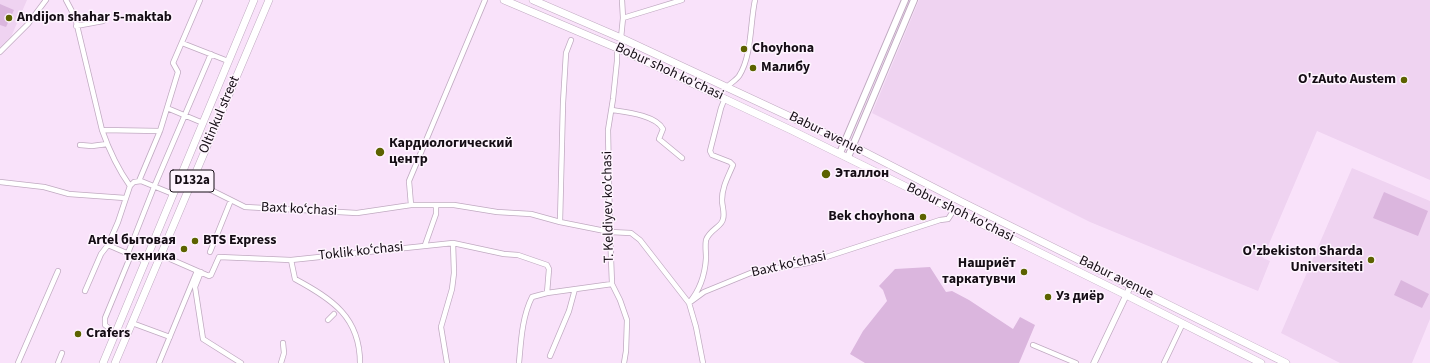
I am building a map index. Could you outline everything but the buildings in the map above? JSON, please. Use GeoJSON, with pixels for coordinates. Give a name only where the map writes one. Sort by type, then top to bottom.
{"type":"FeatureCollection","features":[{"type":"Feature","properties":{"kind":"main road","name":"Oltinkul street"},"geometry":{"type":"LineString","coordinates":[[102,363],[254,0]]}},
{"type":"Feature","properties":{"kind":"main road","name":"Oltinkul street"},"geometry":{"type":"LineString","coordinates":[[115,363],[269,0]]}},
{"type":"Feature","properties":{"kind":"main road","name":"Bobur shoh ko'chasi"},"geometry":{"type":"LineString","coordinates":[[504,0],[617,48],[840,153],[1261,363]]}},
{"type":"Feature","properties":{"kind":"main road","name":"Babur avenue"},"geometry":{"type":"LineString","coordinates":[[533,0],[728,86],[845,142],[953,198],[1286,363]]}},
{"type":"Feature","properties":{"kind":"main road"},"geometry":{"type":"LineString","coordinates":[[840,153],[905,0]]}},
{"type":"Feature","properties":{"kind":"main road"},"geometry":{"type":"LineString","coordinates":[[848,157],[914,0]]}},
{"type":"Feature","properties":{"kind":"street"},"geometry":{"type":"LineString","coordinates":[[0,52],[28,24],[46,0]]}},
{"type":"Feature","properties":{"kind":"street"},"geometry":{"type":"LineString","coordinates":[[66,0],[75,17],[102,130],[107,144],[130,186]]}},
{"type":"Feature","properties":{"kind":"street"},"geometry":{"type":"LineString","coordinates":[[139,181],[168,108],[178,72],[174,63],[200,0]]}},
{"type":"Feature","properties":{"kind":"street"},"geometry":{"type":"LineString","coordinates":[[411,205],[409,181],[485,0]]}},
{"type":"Feature","properties":{"kind":"street"},"geometry":{"type":"LineString","coordinates":[[622,0],[622,38]]}},
{"type":"Feature","properties":{"kind":"street"},"geometry":{"type":"LineString","coordinates":[[623,18],[682,0]]}},
{"type":"Feature","properties":{"kind":"street"},"geometry":{"type":"LineString","coordinates":[[728,86],[739,76],[744,64],[748,49],[755,0]]}},
{"type":"Feature","properties":{"kind":"street"},"geometry":{"type":"LineString","coordinates":[[76,26],[103,21]]}},
{"type":"Feature","properties":{"kind":"street"},"geometry":{"type":"LineString","coordinates":[[560,222],[563,103],[566,53],[571,40]]}},
{"type":"Feature","properties":{"kind":"street"},"geometry":{"type":"LineString","coordinates":[[182,43],[228,61]]}},
{"type":"Feature","properties":{"kind":"street","name":"T. Keldiyev ko'chasi"},"geometry":{"type":"LineString","coordinates":[[617,48],[612,110],[608,130],[610,232],[612,284],[620,300],[627,320],[624,363]]}},
{"type":"Feature","properties":{"kind":"street"},"geometry":{"type":"LineString","coordinates":[[115,333],[105,325],[105,318],[154,187],[211,54]]}},
{"type":"Feature","properties":{"kind":"street"},"geometry":{"type":"LineString","coordinates":[[703,363],[696,327],[689,303],[698,292],[701,284],[705,265],[705,245],[707,237],[723,219],[723,191],[733,165],[730,162],[712,155],[710,151],[725,98]]}},
{"type":"Feature","properties":{"kind":"street"},"geometry":{"type":"LineString","coordinates":[[168,108],[202,123]]}},
{"type":"Feature","properties":{"kind":"street"},"geometry":{"type":"LineString","coordinates":[[612,110],[636,114],[660,124],[663,129],[659,139],[682,158]]}},
{"type":"Feature","properties":{"kind":"street"},"geometry":{"type":"LineString","coordinates":[[102,130],[160,131]]}},
{"type":"Feature","properties":{"kind":"street"},"geometry":{"type":"LineString","coordinates":[[80,145],[107,144]]}},
{"type":"Feature","properties":{"kind":"street","name":"Baxt koʻchasi"},"geometry":{"type":"LineString","coordinates":[[193,179],[245,207],[357,213],[411,205],[454,204],[497,212],[531,214],[560,222],[610,232],[631,233],[640,240],[689,303],[704,292],[753,272],[813,262],[933,222],[948,219],[954,210]]}},
{"type":"Feature","properties":{"kind":"street"},"geometry":{"type":"LineString","coordinates":[[85,291],[101,254],[108,245],[118,222],[130,186],[134,182],[139,181],[173,194]]}},
{"type":"Feature","properties":{"kind":"street"},"geometry":{"type":"LineString","coordinates":[[0,182],[44,187],[69,194],[125,198]]}},
{"type":"Feature","properties":{"kind":"street"},"geometry":{"type":"LineString","coordinates":[[210,252],[231,200]]}},
{"type":"Feature","properties":{"kind":"street"},"geometry":{"type":"LineString","coordinates":[[425,245],[436,214],[436,205]]}},
{"type":"Feature","properties":{"kind":"street"},"geometry":{"type":"LineString","coordinates":[[447,363],[441,327],[452,289],[454,273],[453,243]]}},
{"type":"Feature","properties":{"kind":"street","name":"Toklik koʻchasi"},"geometry":{"type":"LineString","coordinates":[[199,271],[211,275],[219,257],[291,260],[453,243],[504,254],[518,255],[547,265],[549,269],[548,293]]}},
{"type":"Feature","properties":{"kind":"street"},"geometry":{"type":"LineString","coordinates":[[108,245],[145,261]]}},
{"type":"Feature","properties":{"kind":"street"},"geometry":{"type":"LineString","coordinates":[[161,255],[199,271]]}},
{"type":"Feature","properties":{"kind":"street"},"geometry":{"type":"LineString","coordinates":[[291,260],[295,279],[312,288],[350,322],[356,336],[360,353],[360,363]]}},
{"type":"Feature","properties":{"kind":"street"},"geometry":{"type":"LineString","coordinates":[[18,363],[58,271]]}},
{"type":"Feature","properties":{"kind":"street"},"geometry":{"type":"LineString","coordinates":[[159,363],[199,271]]}},
{"type":"Feature","properties":{"kind":"street"},"geometry":{"type":"LineString","coordinates":[[199,271],[195,287],[203,339],[241,363]]}},
{"type":"Feature","properties":{"kind":"street"},"geometry":{"type":"LineString","coordinates":[[519,363],[528,306],[532,298],[548,293],[612,284]]}},
{"type":"Feature","properties":{"kind":"street"},"geometry":{"type":"LineString","coordinates":[[1094,363],[1131,286]]}},
{"type":"Feature","properties":{"kind":"street"},"geometry":{"type":"LineString","coordinates":[[550,356],[569,311],[575,289]]}},
{"type":"Feature","properties":{"kind":"street"},"geometry":{"type":"LineString","coordinates":[[328,320],[337,311]]}},
{"type":"Feature","properties":{"kind":"street"},"geometry":{"type":"LineString","coordinates":[[132,323],[170,337]]}},
{"type":"Feature","properties":{"kind":"street"},"geometry":{"type":"LineString","coordinates":[[1164,363],[1183,323]]}},
{"type":"Feature","properties":{"kind":"street"},"geometry":{"type":"LineString","coordinates":[[281,363],[284,353],[283,344]]}},
{"type":"Feature","properties":{"kind":"street"},"geometry":{"type":"LineString","coordinates":[[1034,345],[1076,363]]}},
{"type":"Feature","properties":{"kind":"street"},"geometry":{"type":"LineString","coordinates":[[58,363],[62,353]]}},
{"type":"Feature","properties":{"kind":"shaded area","name":"Andijon shahar 5-maktab"},"geometry":{"type":"Polygon","coordinates":[[[0,0],[27,0],[11,37],[0,48],[0,0]]]}},
{"type":"Feature","properties":{"kind":"shaded area"},"geometry":{"type":"Polygon","coordinates":[[[919,0],[1430,0],[1430,180],[1317,131],[1263,258],[1270,261],[1258,291],[1090,222],[872,113],[919,0]]]}},
{"type":"Feature","properties":{"kind":"shaded area"},"geometry":{"type":"Polygon","coordinates":[[[0,4],[14,10],[6,27],[0,25],[0,4]]]}},
{"type":"Feature","properties":{"kind":"shaded area","name":"O'zbekiston Sharda Universiteti"},"geometry":{"type":"Polygon","coordinates":[[[1352,168],[1430,201],[1430,319],[1412,363],[1340,363],[1281,333],[1352,168]]]}},
{"type":"Feature","properties":{"kind":"shaded area"},"geometry":{"type":"Polygon","coordinates":[[[1384,192],[1428,211],[1418,236],[1373,218],[1384,192]]]}},
{"type":"Feature","properties":{"kind":"shaded area"},"geometry":{"type":"Polygon","coordinates":[[[930,267],[946,292],[952,291],[969,300],[1013,329],[1020,317],[1035,325],[1019,363],[865,363],[850,354],[863,331],[887,301],[883,290],[879,286],[895,269],[930,267]]]}},
{"type":"Feature","properties":{"kind":"shaded area"},"geometry":{"type":"Polygon","coordinates":[[[1401,280],[1429,294],[1422,308],[1394,295],[1401,280]]]}},
{"type":"Feature","properties":{"kind":"place","name":"Andijon shahar 5-maktab"},"geometry":{"type":"Point","coordinates":[9,18]}},
{"type":"Feature","properties":{"kind":"place","name":"Choyhona"},"geometry":{"type":"Point","coordinates":[744,49]}},
{"type":"Feature","properties":{"kind":"place","name":"Малибу"},"geometry":{"type":"Point","coordinates":[753,68]}},
{"type":"Feature","properties":{"kind":"place","name":"O'zAuto Austem"},"geometry":{"type":"Point","coordinates":[1404,80]}},
{"type":"Feature","properties":{"kind":"place","name":"Кардиологический центр"},"geometry":{"type":"Point","coordinates":[380,152]}},
{"type":"Feature","properties":{"kind":"place","name":"Эталлон"},"geometry":{"type":"Point","coordinates":[826,174]}},
{"type":"Feature","properties":{"kind":"place","name":"Bek choyhona"},"geometry":{"type":"Point","coordinates":[923,217]}},
{"type":"Feature","properties":{"kind":"place","name":"BTS Express"},"geometry":{"type":"Point","coordinates":[195,241]}},
{"type":"Feature","properties":{"kind":"place","name":"Artel бытовая техника"},"geometry":{"type":"Point","coordinates":[184,249]}},
{"type":"Feature","properties":{"kind":"place","name":"O'zbekiston Sharda Universiteti"},"geometry":{"type":"Point","coordinates":[1371,260]}},
{"type":"Feature","properties":{"kind":"place","name":"Нашриёт таркатувчи"},"geometry":{"type":"Point","coordinates":[1024,272]}},
{"type":"Feature","properties":{"kind":"place","name":"Уз диёр"},"geometry":{"type":"Point","coordinates":[1048,297]}},
{"type":"Feature","properties":{"kind":"place","name":"Crafers"},"geometry":{"type":"Point","coordinates":[78,334]}}]}
